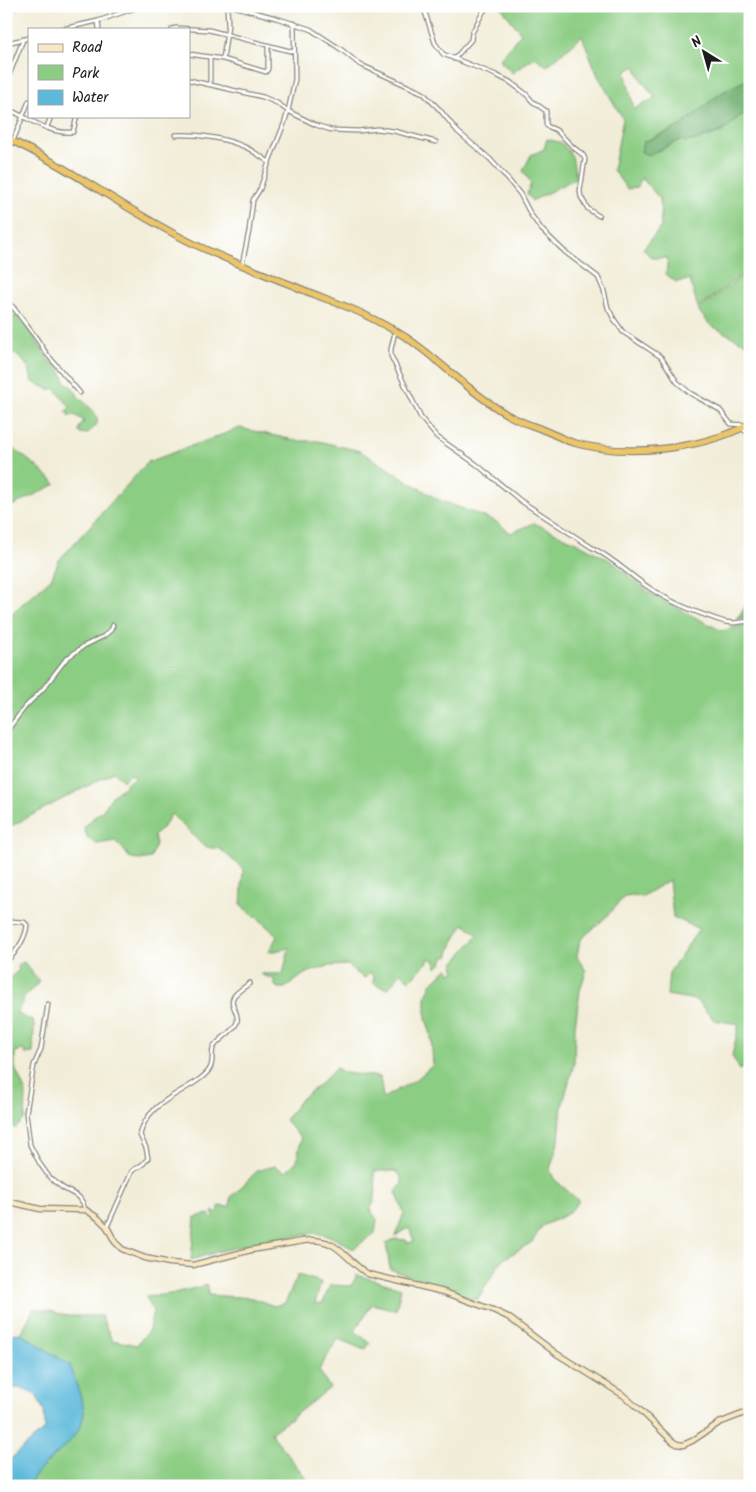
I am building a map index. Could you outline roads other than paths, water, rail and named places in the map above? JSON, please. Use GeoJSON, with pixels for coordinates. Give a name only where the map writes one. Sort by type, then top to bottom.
{"type":"FeatureCollection","features":[{"type":"Feature","properties":{"kind":"highway"},"geometry":{"type":"LineString","coordinates":[[6,138],[66,168],[160,227],[202,248],[349,307],[417,345],[472,390],[503,412],[519,421],[571,442],[605,448],[663,449],[697,443],[749,424]]}},
{"type":"Feature","properties":{"kind":"main road"},"geometry":{"type":"LineString","coordinates":[[6,1202],[40,1209],[86,1210],[107,1227],[118,1246],[145,1258],[170,1264],[206,1263],[252,1250],[303,1241],[326,1242],[340,1249],[368,1274],[444,1292],[508,1317],[557,1354],[623,1395],[677,1444],[683,1445],[692,1441],[719,1423],[750,1411]]}},
{"type":"Feature","properties":{"kind":"street"},"geometry":{"type":"LineString","coordinates":[[70,28],[98,22],[141,6]]}},
{"type":"Feature","properties":{"kind":"street"},"geometry":{"type":"LineString","coordinates":[[223,59],[228,24],[227,6]]}},
{"type":"Feature","properties":{"kind":"street"},"geometry":{"type":"LineString","coordinates":[[233,6],[294,23],[317,33],[359,64],[418,90],[428,97],[458,132],[490,159],[516,189],[535,222],[542,230],[565,252],[598,277],[608,308],[623,332],[661,357],[677,382],[690,393],[720,410],[731,424],[749,424]]}},
{"type":"Feature","properties":{"kind":"street"},"geometry":{"type":"LineString","coordinates":[[423,6],[436,43],[442,54],[510,82],[532,101],[545,109],[547,126],[556,130],[584,155],[580,196],[588,209],[599,216]]}},
{"type":"Feature","properties":{"kind":"street"},"geometry":{"type":"LineString","coordinates":[[454,59],[471,40],[472,33],[482,12],[489,6]]}},
{"type":"Feature","properties":{"kind":"street"},"geometry":{"type":"LineString","coordinates":[[98,22],[98,28]]}},
{"type":"Feature","properties":{"kind":"street"},"geometry":{"type":"LineString","coordinates":[[242,265],[253,200],[260,189],[284,124],[295,79],[294,23]]}},
{"type":"Feature","properties":{"kind":"street"},"geometry":{"type":"LineString","coordinates":[[190,29],[208,30],[294,52]]}},
{"type":"Feature","properties":{"kind":"street"},"geometry":{"type":"LineString","coordinates":[[6,43],[28,38]]}},
{"type":"Feature","properties":{"kind":"street"},"geometry":{"type":"LineString","coordinates":[[6,83],[23,40]]}},
{"type":"Feature","properties":{"kind":"street"},"geometry":{"type":"LineString","coordinates":[[190,54],[223,59],[266,72],[268,69],[268,46]]}},
{"type":"Feature","properties":{"kind":"street"},"geometry":{"type":"LineString","coordinates":[[210,57],[210,84]]}},
{"type":"Feature","properties":{"kind":"street"},"geometry":{"type":"LineString","coordinates":[[190,80],[263,97],[316,125],[331,130],[358,131],[377,129],[394,131],[436,142]]}},
{"type":"Feature","properties":{"kind":"street"},"geometry":{"type":"LineString","coordinates":[[13,141],[28,104]]}},
{"type":"Feature","properties":{"kind":"street"},"geometry":{"type":"LineString","coordinates":[[6,108],[64,133],[73,132],[76,118]]}},
{"type":"Feature","properties":{"kind":"street"},"geometry":{"type":"LineString","coordinates":[[47,127],[50,118]]}},
{"type":"Feature","properties":{"kind":"street"},"geometry":{"type":"LineString","coordinates":[[175,135],[189,134],[230,142],[252,151],[269,162]]}},
{"type":"Feature","properties":{"kind":"street"},"geometry":{"type":"LineString","coordinates":[[6,301],[13,307],[46,353],[80,393]]}},
{"type":"Feature","properties":{"kind":"street"},"geometry":{"type":"LineString","coordinates":[[395,332],[391,356],[420,418],[446,443],[476,464],[521,501],[570,534],[603,553],[643,584],[665,598],[725,622],[750,621]]}},
{"type":"Feature","properties":{"kind":"street"},"geometry":{"type":"LineString","coordinates":[[742,428],[750,434]]}},
{"type":"Feature","properties":{"kind":"street"},"geometry":{"type":"LineString","coordinates":[[6,732],[25,707],[43,689],[63,662],[84,646],[108,634],[113,625]]}},
{"type":"Feature","properties":{"kind":"street"},"geometry":{"type":"LineString","coordinates":[[6,921],[24,922],[27,927],[25,935],[12,957],[6,962]]}},
{"type":"Feature","properties":{"kind":"street"},"geometry":{"type":"LineString","coordinates":[[107,1227],[132,1171],[143,1164],[148,1158],[140,1135],[148,1116],[162,1102],[203,1077],[209,1071],[212,1065],[212,1053],[216,1044],[236,1024],[238,1015],[233,1005],[233,998],[250,983]]}},
{"type":"Feature","properties":{"kind":"street"},"geometry":{"type":"LineString","coordinates":[[48,1004],[39,1056],[34,1065],[26,1113],[29,1142],[31,1149],[45,1172],[57,1184],[79,1196],[86,1210]]}},
{"type":"Feature","properties":{"kind":"water"},"geometry":{"type":"Polygon","coordinates":[[[21,1333],[70,1365],[84,1413],[76,1434],[34,1476],[28,1486],[6,1486],[6,1463],[45,1429],[44,1411],[36,1395],[19,1388],[6,1388],[6,1334],[21,1333]]]}}]}
